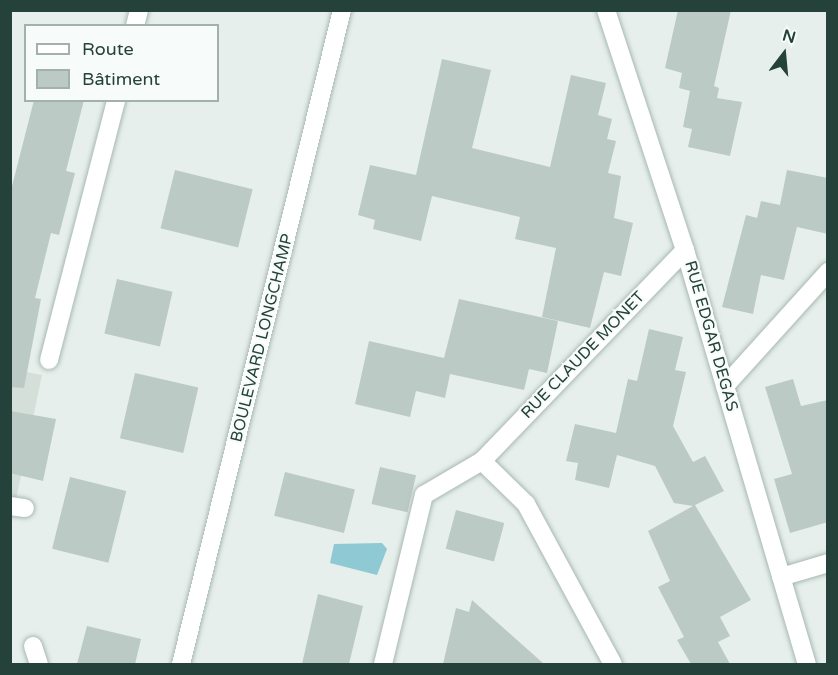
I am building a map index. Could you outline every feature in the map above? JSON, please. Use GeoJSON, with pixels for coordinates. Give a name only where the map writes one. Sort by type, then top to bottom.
{"type":"FeatureCollection","features":[{"type":"Feature","properties":{"kind":"street","name":"BOULEVARD LONGCHAMP"},"geometry":{"type":"LineString","coordinates":[[182,664],[342,10]]}},
{"type":"Feature","properties":{"kind":"street","name":"RUE EDGAR DEGAS"},"geometry":{"type":"LineString","coordinates":[[606,10],[685,250],[807,664]]}},
{"type":"Feature","properties":{"kind":"street"},"geometry":{"type":"LineString","coordinates":[[50,360],[115,102]]}},
{"type":"Feature","properties":{"kind":"street","name":"RUE CLAUDE MONET"},"geometry":{"type":"LineString","coordinates":[[383,664],[424,495],[482,461],[685,250]]}},
{"type":"Feature","properties":{"kind":"street"},"geometry":{"type":"LineString","coordinates":[[725,386],[828,272]]}},
{"type":"Feature","properties":{"kind":"street"},"geometry":{"type":"LineString","coordinates":[[482,461],[526,504],[613,664]]}},
{"type":"Feature","properties":{"kind":"street"},"geometry":{"type":"LineString","coordinates":[[781,577],[828,563]]}},
{"type":"Feature","properties":{"kind":"street"},"geometry":{"type":"LineString","coordinates":[[33,646],[39,664]]}},
{"type":"Feature","properties":{"kind":"shaded area"},"geometry":{"type":"Polygon","coordinates":[[[11,369],[42,375],[11,524],[11,369]]]}},
{"type":"Feature","properties":{"kind":"water"},"geometry":{"type":"Polygon","coordinates":[[[382,543],[387,549],[377,575],[330,563],[334,544],[382,543]]]}},
{"type":"Feature","properties":{"kind":"building"},"geometry":{"type":"Polygon","coordinates":[[[678,10],[731,10],[714,86],[719,88],[717,98],[742,102],[730,156],[688,147],[692,129],[683,127],[690,91],[679,88],[682,73],[665,68],[678,10]]]}},
{"type":"Feature","properties":{"kind":"building"},"geometry":{"type":"Polygon","coordinates":[[[442,59],[491,70],[472,148],[550,167],[571,75],[606,83],[598,115],[612,119],[607,139],[616,141],[608,173],[621,176],[614,218],[633,223],[621,276],[604,272],[590,328],[542,317],[556,248],[515,239],[520,217],[432,196],[421,241],[373,229],[375,220],[358,215],[370,165],[416,175],[442,59]]]}},
{"type":"Feature","properties":{"kind":"building"},"geometry":{"type":"Polygon","coordinates":[[[33,102],[83,102],[66,171],[75,173],[59,235],[51,233],[35,298],[41,299],[24,388],[10,387],[10,194],[33,102]]]}},
{"type":"Feature","properties":{"kind":"building"},"geometry":{"type":"Polygon","coordinates":[[[175,170],[253,189],[238,248],[160,228],[175,170]]]}},
{"type":"Feature","properties":{"kind":"building"},"geometry":{"type":"Polygon","coordinates":[[[787,170],[828,178],[828,234],[797,227],[784,280],[761,275],[753,314],[722,307],[746,215],[757,218],[761,201],[780,205],[787,170]]]}},
{"type":"Feature","properties":{"kind":"building"},"geometry":{"type":"Polygon","coordinates":[[[117,279],[173,292],[160,346],[104,334],[117,279]]]}},
{"type":"Feature","properties":{"kind":"building"},"geometry":{"type":"Polygon","coordinates":[[[459,299],[558,321],[547,373],[529,369],[524,390],[450,374],[445,398],[416,391],[410,417],[355,404],[369,341],[444,358],[459,299]]]}},
{"type":"Feature","properties":{"kind":"building"},"geometry":{"type":"Polygon","coordinates":[[[649,329],[683,337],[675,370],[686,372],[673,426],[693,462],[705,456],[724,491],[695,505],[751,600],[720,617],[730,636],[718,642],[730,664],[691,664],[677,640],[684,637],[658,587],[670,581],[648,531],[693,506],[674,503],[655,466],[617,455],[609,488],[575,480],[578,463],[566,461],[575,424],[616,433],[628,379],[637,381],[649,329]]]}},
{"type":"Feature","properties":{"kind":"building"},"geometry":{"type":"Polygon","coordinates":[[[135,373],[198,388],[183,453],[120,438],[135,373]]]}},
{"type":"Feature","properties":{"kind":"building"},"geometry":{"type":"Polygon","coordinates":[[[793,379],[801,406],[828,400],[828,522],[790,533],[774,479],[792,474],[765,387],[793,379]]]}},
{"type":"Feature","properties":{"kind":"building"},"geometry":{"type":"Polygon","coordinates":[[[10,411],[56,419],[43,481],[10,473],[10,411]]]}},
{"type":"Feature","properties":{"kind":"building"},"geometry":{"type":"Polygon","coordinates":[[[380,467],[416,475],[408,512],[371,504],[380,467]]]}},
{"type":"Feature","properties":{"kind":"building"},"geometry":{"type":"Polygon","coordinates":[[[285,472],[355,489],[344,533],[274,516],[285,472]]]}},
{"type":"Feature","properties":{"kind":"building"},"geometry":{"type":"Polygon","coordinates":[[[70,477],[126,491],[108,563],[52,549],[70,477]]]}},
{"type":"Feature","properties":{"kind":"building"},"geometry":{"type":"Polygon","coordinates":[[[456,510],[504,523],[494,562],[446,549],[456,510]]]}},
{"type":"Feature","properties":{"kind":"building"},"geometry":{"type":"Polygon","coordinates":[[[318,594],[363,606],[349,664],[302,664],[318,594]]]}},
{"type":"Feature","properties":{"kind":"building"},"geometry":{"type":"Polygon","coordinates":[[[472,600],[544,664],[443,664],[456,608],[469,612],[472,600]]]}},
{"type":"Feature","properties":{"kind":"building"},"geometry":{"type":"Polygon","coordinates":[[[87,626],[141,639],[135,664],[77,664],[87,626]]]}}]}
